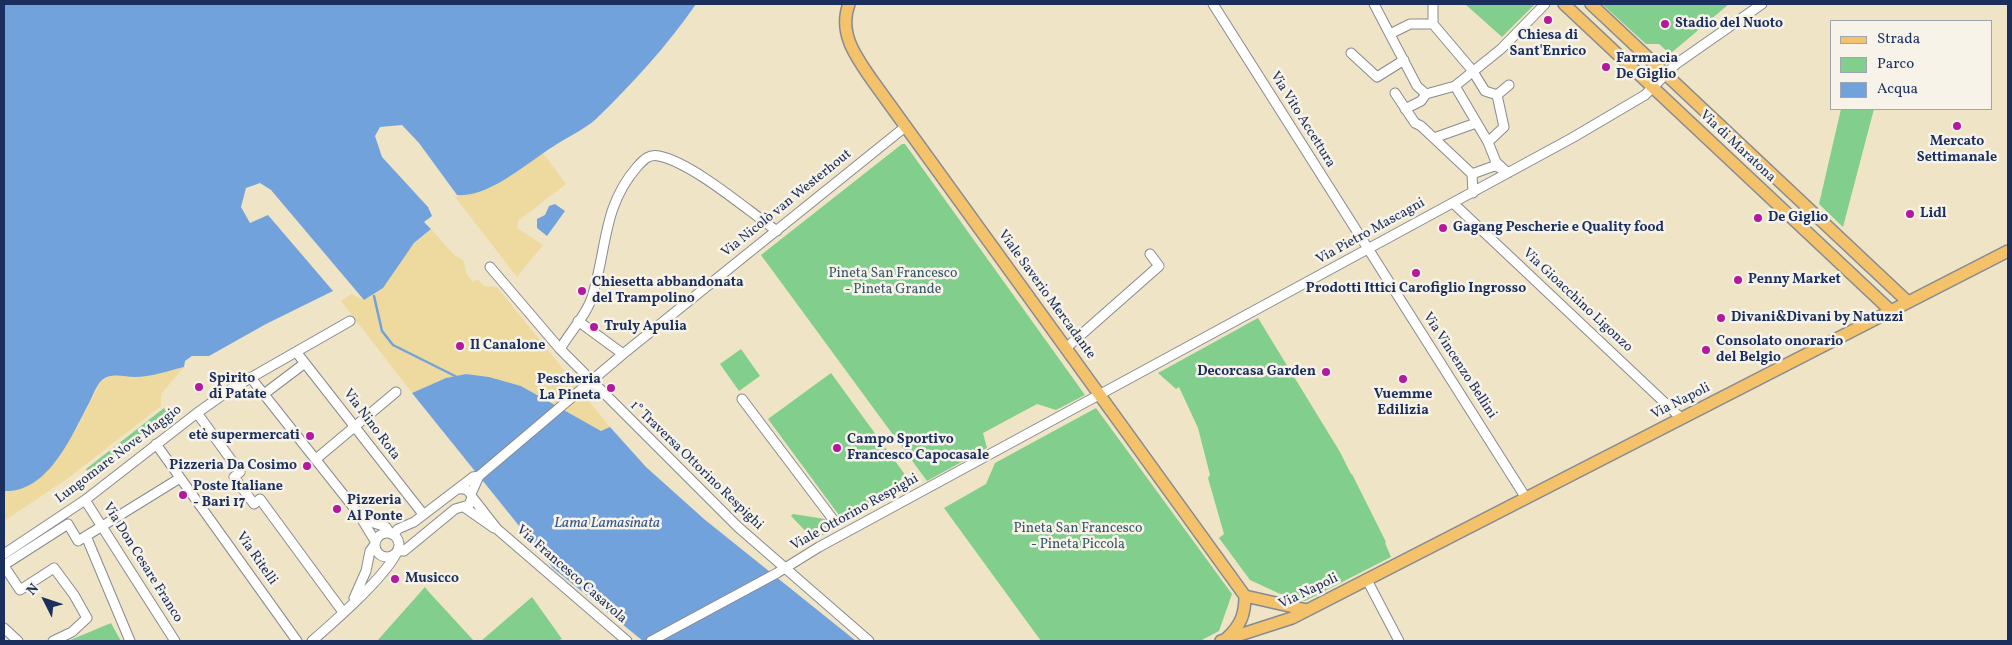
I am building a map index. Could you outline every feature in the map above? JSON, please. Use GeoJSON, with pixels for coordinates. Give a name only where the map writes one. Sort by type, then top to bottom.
{"type":"FeatureCollection","features":[{"type":"Feature","properties":{"kind":"main road","name":"Viale Saverio Mercadante"},"geometry":{"type":"LineString","coordinates":[[849,4],[845,18],[847,38],[866,72],[1245,596]]}},
{"type":"Feature","properties":{"kind":"main road","name":"Via di Maratona"},"geometry":{"type":"LineString","coordinates":[[1564,4],[1891,311]]}},
{"type":"Feature","properties":{"kind":"main road","name":"Via di Maratona"},"geometry":{"type":"LineString","coordinates":[[1591,4],[1908,302]]}},
{"type":"Feature","properties":{"kind":"main road","name":"Via Napoli"},"geometry":{"type":"LineString","coordinates":[[1245,641],[1264,629],[1367,580],[2008,251]]}},
{"type":"Feature","properties":{"kind":"main road"},"geometry":{"type":"LineString","coordinates":[[1224,640],[1238,628],[1242,621],[1245,596],[1307,610]]}},
{"type":"Feature","properties":{"kind":"main road","name":"Via Napoli"},"geometry":{"type":"LineString","coordinates":[[1224,640],[1264,629]]}},
{"type":"Feature","properties":{"kind":"street","name":"Via Vito Accettura"},"geometry":{"type":"LineString","coordinates":[[1214,4],[1368,250]]}},
{"type":"Feature","properties":{"kind":"street"},"geometry":{"type":"LineString","coordinates":[[1374,4],[1416,86],[1426,94]]}},
{"type":"Feature","properties":{"kind":"street"},"geometry":{"type":"LineString","coordinates":[[1433,4],[1432,24],[1472,70],[1485,90],[1497,95]]}},
{"type":"Feature","properties":{"kind":"street"},"geometry":{"type":"LineString","coordinates":[[1405,109],[1421,102],[1426,94],[1455,86],[1472,70],[1501,49],[1545,4]]}},
{"type":"Feature","properties":{"kind":"street","name":"Via Pietro Mascagni"},"geometry":{"type":"LineString","coordinates":[[1100,396],[1473,193],[1504,170],[1645,95],[1681,60],[1762,4]]}},
{"type":"Feature","properties":{"kind":"street"},"geometry":{"type":"LineString","coordinates":[[1390,34],[1410,24],[1432,24]]}},
{"type":"Feature","properties":{"kind":"street"},"geometry":{"type":"LineString","coordinates":[[1351,53],[1377,77],[1404,60]]}},
{"type":"Feature","properties":{"kind":"street"},"geometry":{"type":"LineString","coordinates":[[1497,95],[1510,85]]}},
{"type":"Feature","properties":{"kind":"street"},"geometry":{"type":"LineString","coordinates":[[1455,86],[1504,170]]}},
{"type":"Feature","properties":{"kind":"street"},"geometry":{"type":"LineString","coordinates":[[1396,93],[1415,123],[1472,174],[1473,193]]}},
{"type":"Feature","properties":{"kind":"street"},"geometry":{"type":"LineString","coordinates":[[1488,142],[1504,126],[1497,95]]}},
{"type":"Feature","properties":{"kind":"street"},"geometry":{"type":"LineString","coordinates":[[1434,138],[1476,122]]}},
{"type":"Feature","properties":{"kind":"street","name":"Via Nicolò van Westerhout"},"geometry":{"type":"LineString","coordinates":[[397,552],[404,551],[462,507],[469,505],[479,476],[623,354],[905,126]]}},
{"type":"Feature","properties":{"kind":"street"},"geometry":{"type":"LineString","coordinates":[[560,348],[593,296],[606,228],[614,202],[627,178],[645,158],[659,156],[690,169],[777,231]]}},
{"type":"Feature","properties":{"kind":"street"},"geometry":{"type":"LineString","coordinates":[[1472,174],[1494,166],[1504,170]]}},
{"type":"Feature","properties":{"kind":"street","name":"Via Gioacchino Ligonzo"},"geometry":{"type":"LineString","coordinates":[[1453,204],[1682,419]]}},
{"type":"Feature","properties":{"kind":"street","name":"Via Vincenzo Bellini"},"geometry":{"type":"LineString","coordinates":[[1368,250],[1526,498]]}},
{"type":"Feature","properties":{"kind":"street"},"geometry":{"type":"LineString","coordinates":[[1066,348],[1159,266],[1150,254]]}},
{"type":"Feature","properties":{"kind":"street","name":"1° Traversa Ottorino Respighi"},"geometry":{"type":"LineString","coordinates":[[490,267],[590,383],[781,570],[869,641]]}},
{"type":"Feature","properties":{"kind":"street","name":"Lungomare Nove Maggio"},"geometry":{"type":"LineString","coordinates":[[4,554],[85,500],[197,413],[250,378],[350,321]]}},
{"type":"Feature","properties":{"kind":"street"},"geometry":{"type":"LineString","coordinates":[[578,321],[623,354]]}},
{"type":"Feature","properties":{"kind":"street","name":"Via Nino Rota"},"geometry":{"type":"LineString","coordinates":[[297,352],[356,425],[423,514]]}},
{"type":"Feature","properties":{"kind":"street"},"geometry":{"type":"LineString","coordinates":[[264,394],[306,363]]}},
{"type":"Feature","properties":{"kind":"street"},"geometry":{"type":"LineString","coordinates":[[250,378],[358,513],[375,543],[376,552],[382,556],[389,557],[397,552]]}},
{"type":"Feature","properties":{"kind":"street"},"geometry":{"type":"LineString","coordinates":[[316,459],[396,392]]}},
{"type":"Feature","properties":{"kind":"street","name":"Viale Ottorino Respighi"},"geometry":{"type":"LineString","coordinates":[[651,641],[1100,396]]}},
{"type":"Feature","properties":{"kind":"street"},"geometry":{"type":"LineString","coordinates":[[742,399],[835,522]]}},
{"type":"Feature","properties":{"kind":"street"},"geometry":{"type":"LineString","coordinates":[[197,413],[240,472],[234,477],[254,504],[260,499],[343,612]]}},
{"type":"Feature","properties":{"kind":"street","name":"Via Ritelli"},"geometry":{"type":"LineString","coordinates":[[156,444],[298,641]]}},
{"type":"Feature","properties":{"kind":"street","name":"Via Nicolò van Westerhout"},"geometry":{"type":"LineString","coordinates":[[375,543],[383,534],[392,534],[406,526],[473,477],[479,476]]}},
{"type":"Feature","properties":{"kind":"street"},"geometry":{"type":"LineString","coordinates":[[82,538],[180,478]]}},
{"type":"Feature","properties":{"kind":"street"},"geometry":{"type":"LineString","coordinates":[[462,507],[454,502],[457,490],[467,490],[471,496]]}},
{"type":"Feature","properties":{"kind":"street","name":"Via Francesco Casavola"},"geometry":{"type":"LineString","coordinates":[[471,496],[496,529]]}},
{"type":"Feature","properties":{"kind":"street","name":"Via Don Cesare Franco"},"geometry":{"type":"LineString","coordinates":[[85,500],[175,641]]}},
{"type":"Feature","properties":{"kind":"street","name":"Via Francesco Casavola"},"geometry":{"type":"LineString","coordinates":[[462,507],[496,529],[627,641]]}},
{"type":"Feature","properties":{"kind":"street"},"geometry":{"type":"LineString","coordinates":[[312,641],[391,563],[397,552],[398,540],[386,527],[374,523],[358,513]]}},
{"type":"Feature","properties":{"kind":"street"},"geometry":{"type":"LineString","coordinates":[[53,641],[72,632],[87,618],[74,595],[54,568],[20,590],[4,566],[68,524],[82,538],[130,641]]}},
{"type":"Feature","properties":{"kind":"street"},"geometry":{"type":"LineString","coordinates":[[352,603],[366,571],[370,551],[375,543]]}},
{"type":"Feature","properties":{"kind":"street"},"geometry":{"type":"LineString","coordinates":[[1367,580],[1398,641]]}},
{"type":"Feature","properties":{"kind":"street"},"geometry":{"type":"LineString","coordinates":[[4,628],[18,641]]}},
{"type":"Feature","properties":{"kind":"green space"},"geometry":{"type":"Polygon","coordinates":[[[1465,4],[1535,4],[1502,37],[1465,4]]]}},
{"type":"Feature","properties":{"kind":"green space","name":"Stadio del Nuoto"},"geometry":{"type":"Polygon","coordinates":[[[1602,4],[1729,4],[1670,54],[1659,44],[1646,44],[1602,4]]]}},
{"type":"Feature","properties":{"kind":"green space"},"geometry":{"type":"Polygon","coordinates":[[[1841,110],[1874,110],[1843,227],[1819,204],[1841,110]]]}},
{"type":"Feature","properties":{"kind":"green space","name":"Pineta San Francesco - Pineta Grande"},"geometry":{"type":"Polygon","coordinates":[[[902,144],[905,144],[1085,395],[1056,410],[1037,404],[983,433],[987,448],[927,481],[761,255],[902,144]]]}},
{"type":"Feature","properties":{"kind":"green space"},"geometry":{"type":"Polygon","coordinates":[[[1258,318],[1340,452],[1386,542],[1391,557],[1305,601],[1278,593],[1250,580],[1219,538],[1224,534],[1208,478],[1210,475],[1198,428],[1179,387],[1176,389],[1158,373],[1258,318]]]}},
{"type":"Feature","properties":{"kind":"green space"},"geometry":{"type":"Polygon","coordinates":[[[741,349],[760,376],[739,391],[720,364],[741,349]]]}},
{"type":"Feature","properties":{"kind":"green space","name":"Campo Sportivo Francesco Capocasale"},"geometry":{"type":"Polygon","coordinates":[[[831,373],[906,476],[844,522],[768,419],[831,373]]]}},
{"type":"Feature","properties":{"kind":"green space"},"geometry":{"type":"Polygon","coordinates":[[[164,408],[167,413],[90,474],[86,469],[164,408]]]}},
{"type":"Feature","properties":{"kind":"green space","name":"Pineta San Francesco - Pineta Piccola"},"geometry":{"type":"Polygon","coordinates":[[[1096,408],[1232,594],[1219,631],[1200,641],[1041,641],[944,508],[986,484],[995,463],[1096,408]]]}},
{"type":"Feature","properties":{"kind":"green space"},"geometry":{"type":"Polygon","coordinates":[[[793,514],[825,519],[833,529],[814,540],[791,516],[793,514]]]}},
{"type":"Feature","properties":{"kind":"green space"},"geometry":{"type":"Polygon","coordinates":[[[425,587],[428,591],[474,641],[377,641],[425,587]]]}},
{"type":"Feature","properties":{"kind":"green space"},"geometry":{"type":"Polygon","coordinates":[[[532,597],[562,639],[557,641],[481,641],[532,597]]]}},
{"type":"Feature","properties":{"kind":"green space"},"geometry":{"type":"Polygon","coordinates":[[[111,623],[121,641],[68,641],[111,623]]]}},
{"type":"Feature","properties":{"kind":"sand"},"geometry":{"type":"Polygon","coordinates":[[[543,153],[566,184],[518,221],[517,228],[543,245],[517,277],[455,197],[483,190],[514,174],[543,153]]]}},
{"type":"Feature","properties":{"kind":"sand","name":"Il Canalone"},"geometry":{"type":"Polygon","coordinates":[[[431,229],[454,255],[463,260],[467,275],[473,282],[478,279],[484,286],[497,287],[610,427],[601,431],[521,386],[489,377],[466,374],[446,378],[412,393],[341,301],[351,294],[364,300],[372,296],[388,280],[408,250],[431,229]]]}},
{"type":"Feature","properties":{"kind":"sand"},"geometry":{"type":"Polygon","coordinates":[[[184,367],[161,394],[161,406],[67,479],[4,521],[4,491],[10,491],[75,432],[101,381],[112,375],[137,377],[184,367]]]}},
{"type":"Feature","properties":{"kind":"water"},"geometry":{"type":"Polygon","coordinates":[[[4,4],[696,4],[649,64],[596,119],[508,178],[482,191],[457,195],[419,143],[402,125],[380,127],[375,136],[382,157],[428,207],[432,216],[424,222],[431,229],[414,243],[383,288],[364,300],[271,190],[260,183],[246,188],[241,207],[250,223],[268,215],[333,291],[266,324],[209,356],[192,356],[185,361],[184,367],[147,376],[113,376],[105,378],[97,386],[66,447],[56,461],[33,483],[20,489],[4,491],[4,4]]]}},
{"type":"Feature","properties":{"kind":"water"},"geometry":{"type":"Polygon","coordinates":[[[555,204],[565,211],[547,236],[537,228],[537,219],[545,215],[549,206],[555,204]]]}},
{"type":"Feature","properties":{"kind":"water","name":"Lama Lamasinata"},"geometry":{"type":"Polygon","coordinates":[[[466,374],[489,377],[521,386],[601,431],[610,427],[646,467],[704,519],[856,641],[643,641],[553,568],[412,393],[446,378],[466,374]]]}},
{"type":"Feature","properties":{"kind":"waterway","name":"Lama Lamasinata"},"geometry":{"type":"LineString","coordinates":[[374,296],[382,331],[393,345],[457,377]]}},
{"type":"Feature","properties":{"kind":"place","name":"Chiesa di Sant'Enrico"},"geometry":{"type":"Point","coordinates":[1548,20]}},
{"type":"Feature","properties":{"kind":"place","name":"Stadio del Nuoto"},"geometry":{"type":"Point","coordinates":[1665,24]}},
{"type":"Feature","properties":{"kind":"place","name":"Farmacia De Giglio"},"geometry":{"type":"Point","coordinates":[1606,67]}},
{"type":"Feature","properties":{"kind":"place","name":"Mercato Settimanale"},"geometry":{"type":"Point","coordinates":[1957,126]}},
{"type":"Feature","properties":{"kind":"place","name":"Lidl"},"geometry":{"type":"Point","coordinates":[1910,214]}},
{"type":"Feature","properties":{"kind":"place","name":"De Giglio"},"geometry":{"type":"Point","coordinates":[1758,218]}},
{"type":"Feature","properties":{"kind":"place","name":"Gagang Pescherie e Quality food"},"geometry":{"type":"Point","coordinates":[1443,228]}},
{"type":"Feature","properties":{"kind":"place","name":"Prodotti Ittici Carofiglio Ingrosso"},"geometry":{"type":"Point","coordinates":[1416,273]}},
{"type":"Feature","properties":{"kind":"place","name":"Penny Market"},"geometry":{"type":"Point","coordinates":[1738,280]}},
{"type":"Feature","properties":{"kind":"place","name":"Chiesetta abbandonata del Trampolino"},"geometry":{"type":"Point","coordinates":[582,291]}},
{"type":"Feature","properties":{"kind":"place","name":"Divani&Divani by Natuzzi"},"geometry":{"type":"Point","coordinates":[1721,318]}},
{"type":"Feature","properties":{"kind":"place","name":"Truly Apulia"},"geometry":{"type":"Point","coordinates":[594,327]}},
{"type":"Feature","properties":{"kind":"place","name":"Il Canalone"},"geometry":{"type":"Point","coordinates":[460,346]}},
{"type":"Feature","properties":{"kind":"place","name":"Consolato onorario del Belgio"},"geometry":{"type":"Point","coordinates":[1706,350]}},
{"type":"Feature","properties":{"kind":"place","name":"Decorcasa Garden"},"geometry":{"type":"Point","coordinates":[1326,372]}},
{"type":"Feature","properties":{"kind":"place","name":"Vuemme Edilizia"},"geometry":{"type":"Point","coordinates":[1403,379]}},
{"type":"Feature","properties":{"kind":"place","name":"Spirito di Patate"},"geometry":{"type":"Point","coordinates":[199,387]}},
{"type":"Feature","properties":{"kind":"place","name":"Pescheria La Pineta"},"geometry":{"type":"Point","coordinates":[611,388]}},
{"type":"Feature","properties":{"kind":"place","name":"etè supermercati"},"geometry":{"type":"Point","coordinates":[310,436]}},
{"type":"Feature","properties":{"kind":"place","name":"Campo Sportivo Francesco Capocasale"},"geometry":{"type":"Point","coordinates":[837,448]}},
{"type":"Feature","properties":{"kind":"place","name":"Pizzeria Da Cosimo"},"geometry":{"type":"Point","coordinates":[307,466]}},
{"type":"Feature","properties":{"kind":"place","name":"Poste Italiane - Bari 17"},"geometry":{"type":"Point","coordinates":[183,495]}},
{"type":"Feature","properties":{"kind":"place","name":"Pizzeria Al Ponte"},"geometry":{"type":"Point","coordinates":[337,509]}},
{"type":"Feature","properties":{"kind":"place","name":"Musicco"},"geometry":{"type":"Point","coordinates":[395,579]}}]}
